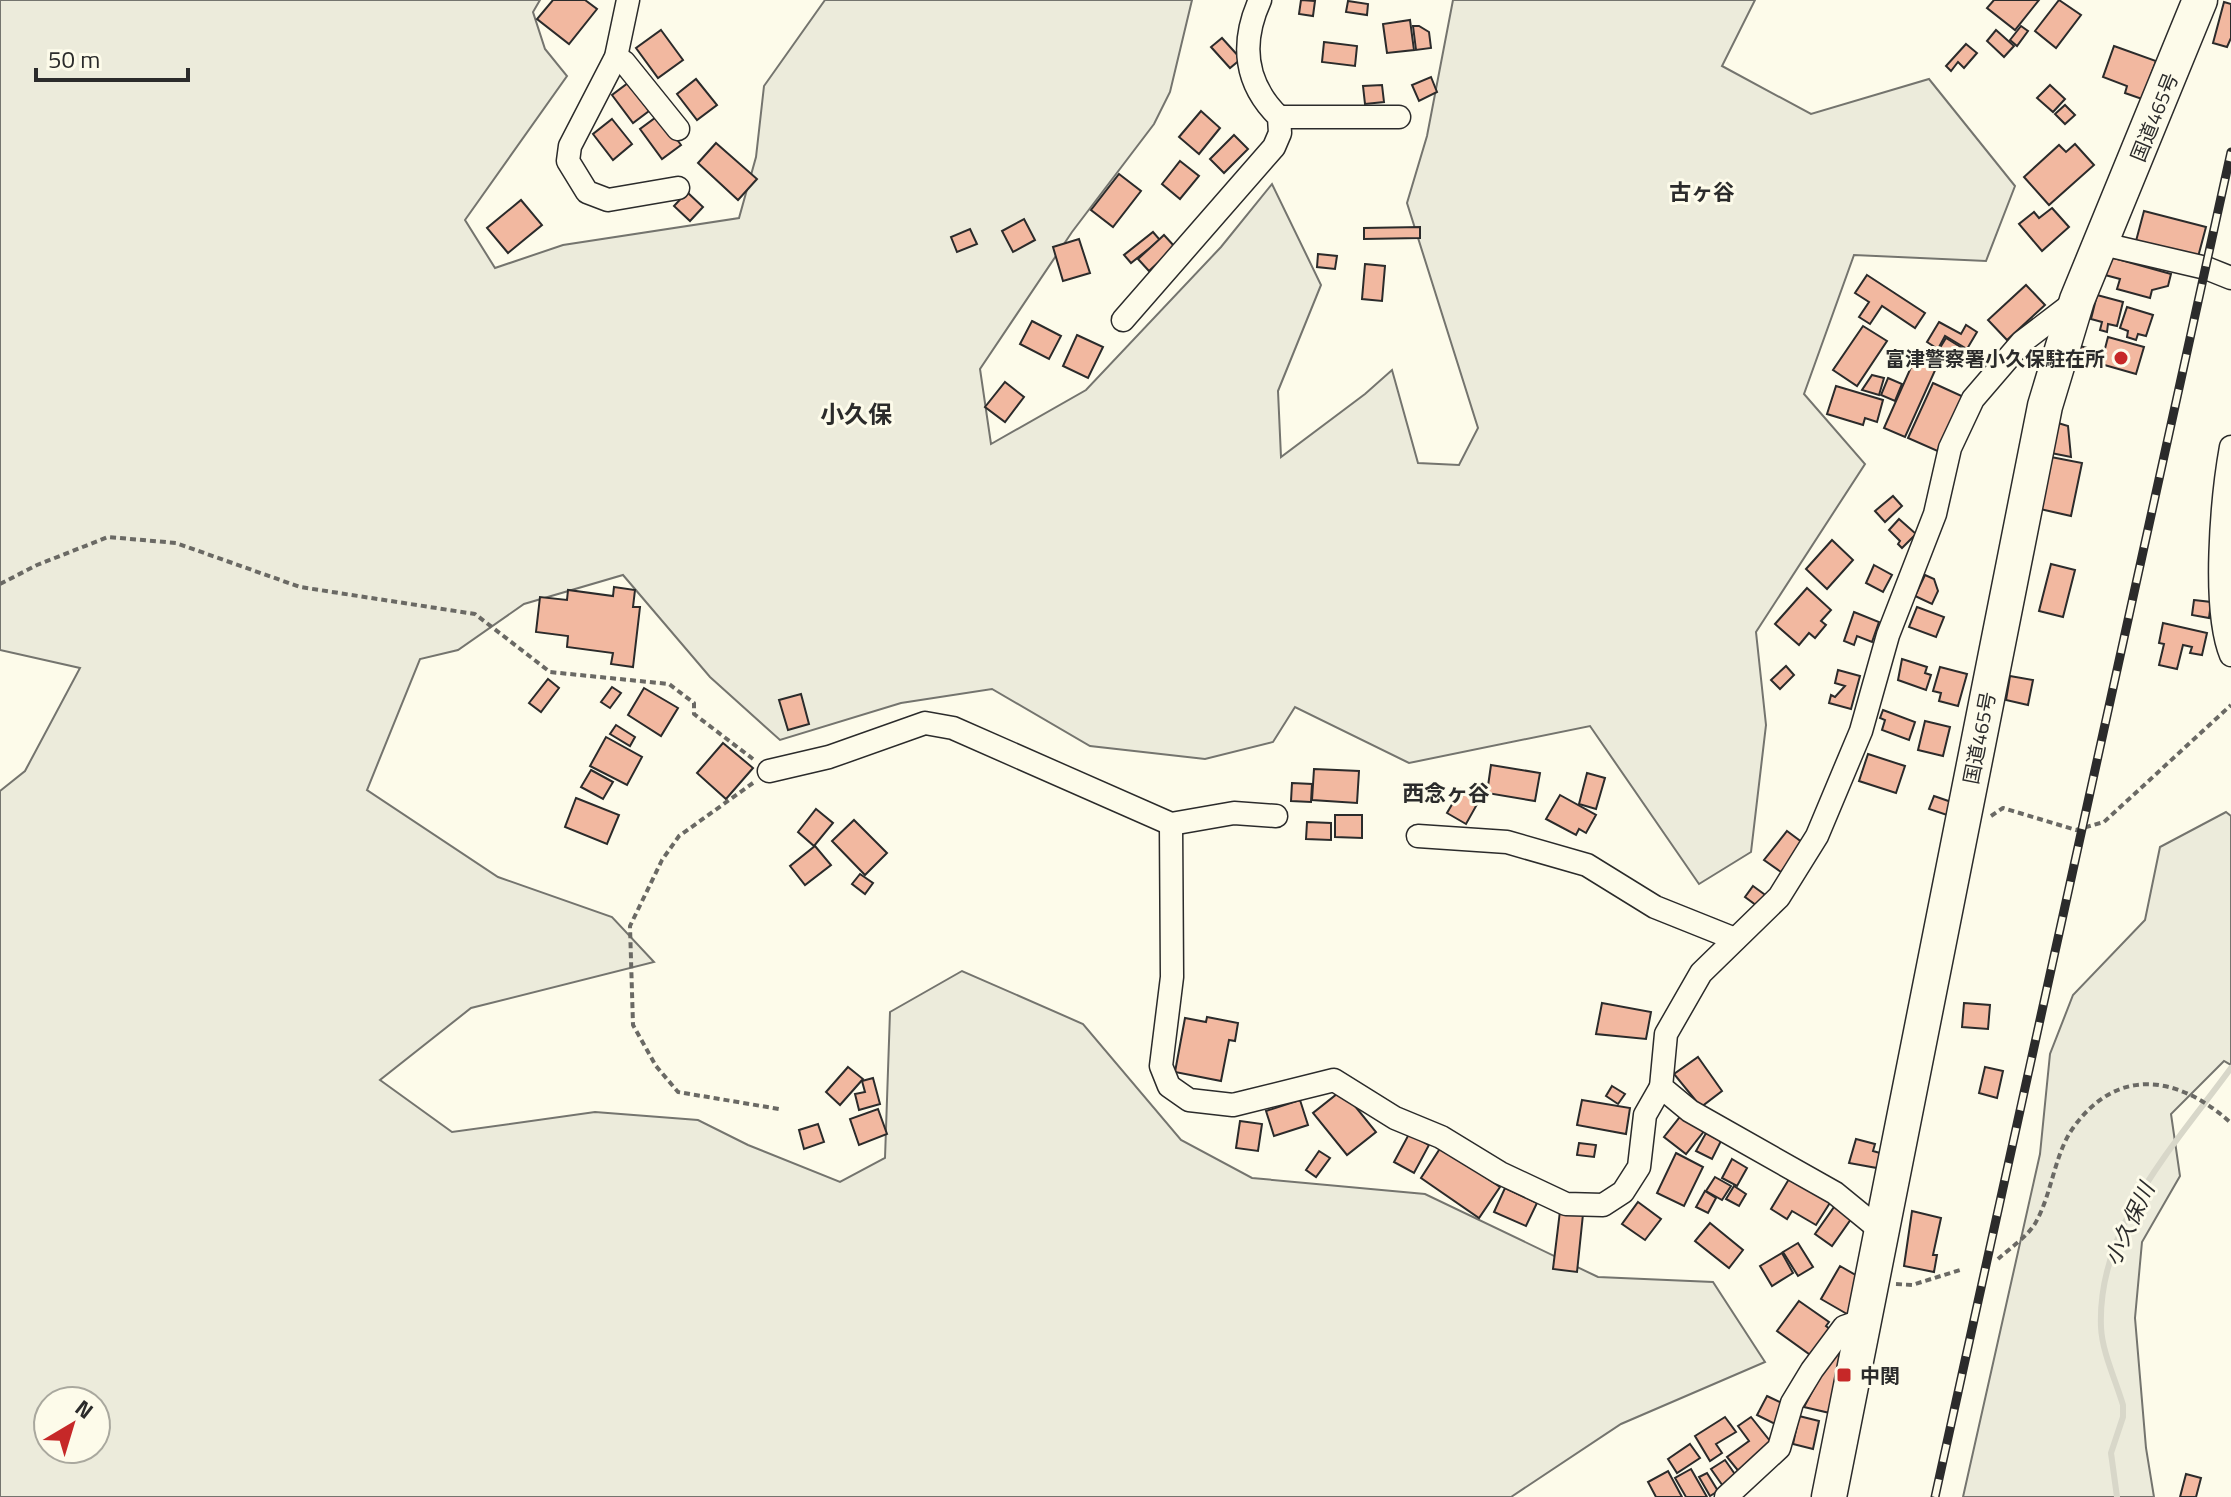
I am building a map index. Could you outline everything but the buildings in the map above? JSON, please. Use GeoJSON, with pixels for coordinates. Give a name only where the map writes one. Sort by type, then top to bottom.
{"type":"FeatureCollection","features":[{"type":"Feature","properties":{"kind":"highway","name":"国道465号"},"geometry":{"type":"LineString","coordinates":[[1829,1497],[1872,1281],[1879,1229],[2045,406],[2077,300],[2103,244],[2200,0]]}},
{"type":"Feature","properties":{"kind":"street"},"geometry":{"type":"LineString","coordinates":[[628,0],[616,57],[570,146],[568,161],[587,192],[608,200],[678,188]]}},
{"type":"Feature","properties":{"kind":"street"},"geometry":{"type":"LineString","coordinates":[[1123,320],[1274,147],[1280,133],[1279,117],[1261,99],[1249,73],[1250,44],[1260,0]]}},
{"type":"Feature","properties":{"kind":"street"},"geometry":{"type":"LineString","coordinates":[[616,57],[624,62],[678,129]]}},
{"type":"Feature","properties":{"kind":"street"},"geometry":{"type":"LineString","coordinates":[[1279,117],[1399,117]]}},
{"type":"Feature","properties":{"kind":"street"},"geometry":{"type":"LineString","coordinates":[[2103,244],[2206,268],[2231,278]]}},
{"type":"Feature","properties":{"kind":"street"},"geometry":{"type":"LineString","coordinates":[[1171,824],[1172,977],[1161,1066],[1169,1086],[1189,1100],[1233,1105],[1334,1080],[1395,1118],[1441,1137],[1500,1173],[1566,1204],[1603,1205],[1623,1192],[1639,1167],[1645,1115],[1661,1087],[1666,1034],[1701,973],[1779,897],[1817,836],[1861,731],[1888,635],[1935,514],[1950,448],[1973,399],[2022,342],[2077,300]]}},
{"type":"Feature","properties":{"kind":"street"},"geometry":{"type":"LineString","coordinates":[[2231,447],[2226,473],[2221,589],[2223,635],[2231,655]]}},
{"type":"Feature","properties":{"kind":"street"},"geometry":{"type":"LineString","coordinates":[[769,771],[829,757],[925,723],[953,728],[1171,824],[1234,813],[1276,816]]}},
{"type":"Feature","properties":{"kind":"street"},"geometry":{"type":"LineString","coordinates":[[1418,836],[1507,842],[1587,865],[1655,907],[1735,939]]}},
{"type":"Feature","properties":{"kind":"street"},"geometry":{"type":"LineString","coordinates":[[1661,1087],[1690,1111],[1835,1193],[1879,1229]]}},
{"type":"Feature","properties":{"kind":"street"},"geometry":{"type":"LineString","coordinates":[[1726,1497],[1779,1448],[1792,1403],[1812,1370],[1844,1327],[1864,1320]]}},
{"type":"Feature","properties":{"kind":"path"},"geometry":{"type":"LineString","coordinates":[[0,584],[37,565],[108,537],[176,543],[300,587],[475,614],[550,672],[669,684],[694,703],[694,714],[769,771],[679,836],[662,860],[630,926],[633,1025],[656,1066],[678,1092],[779,1109]]}},
{"type":"Feature","properties":{"kind":"path"},"geometry":{"type":"LineString","coordinates":[[1959,837],[2003,808],[2076,830],[2104,822],[2231,705]]}},
{"type":"Feature","properties":{"kind":"path"},"geometry":{"type":"LineString","coordinates":[[1998,1259],[2036,1223],[2073,1128],[2113,1089],[2147,1081],[2201,1099],[2231,1123]]}},
{"type":"Feature","properties":{"kind":"path"},"geometry":{"type":"LineString","coordinates":[[1872,1281],[1912,1285],[1963,1269]]}},
{"type":"Feature","properties":{"kind":"shaded area"},"geometry":{"type":"Polygon","coordinates":[[[0,0],[540,0],[533,12],[545,49],[567,76],[465,220],[495,268],[563,245],[739,218],[756,157],[764,86],[825,0],[1192,0],[1170,92],[1154,124],[1072,232],[980,369],[991,444],[1086,390],[1221,247],[1272,184],[1321,285],[1278,391],[1281,457],[1392,370],[1418,463],[1459,465],[1478,428],[1407,203],[1427,136],[1453,0],[1755,0],[1722,66],[1811,114],[1929,79],[2015,186],[1986,261],[1854,255],[1804,394],[1865,464],[1756,632],[1766,725],[1751,852],[1699,884],[1590,726],[1409,763],[1295,707],[1273,742],[1205,759],[1090,746],[992,689],[901,703],[780,740],[710,677],[623,575],[524,604],[458,650],[420,659],[367,790],[498,877],[612,917],[654,962],[471,1008],[380,1080],[452,1132],[595,1112],[698,1120],[748,1145],[840,1182],[885,1158],[890,1012],[962,971],[1083,1024],[1181,1140],[1252,1178],[1425,1194],[1598,1277],[1713,1282],[1765,1362],[1621,1424],[1511,1497],[0,1497],[0,791],[25,771],[80,668],[0,650],[0,0]]]}},
{"type":"Feature","properties":{"kind":"shaded area"},"geometry":{"type":"Polygon","coordinates":[[[2226,812],[2231,816],[2231,1065],[2224,1061],[2171,1114],[2180,1176],[2142,1242],[2135,1318],[2146,1448],[2154,1497],[1963,1497],[2040,1154],[2050,1054],[2073,995],[2145,920],[2160,847],[2226,812]]]}},
{"type":"Feature","properties":{"kind":"waterway","name":"小久保川"},"geometry":{"type":"LineString","coordinates":[[2117,1497],[2111,1453],[2123,1417],[2123,1405],[2101,1327],[2103,1290],[2112,1255],[2144,1188],[2231,1068]]}},
{"type":"Feature","properties":{"kind":"railway"},"geometry":{"type":"LineString","coordinates":[[1935,1497],[2231,152]]}},
{"type":"Feature","properties":{"kind":"place","name":"富津警察署小久保駐在所"},"geometry":{"type":"Point","coordinates":[2121,358]}},
{"type":"Feature","properties":{"kind":"place","name":"中関"},"geometry":{"type":"Point","coordinates":[1844,1375]}},
{"type":"Feature","properties":{"kind":"district","name":"古ヶ谷"},"geometry":{"type":"Point","coordinates":[1702,192]}},
{"type":"Feature","properties":{"kind":"district","name":"小久保"},"geometry":{"type":"Point","coordinates":[856,414]}},
{"type":"Feature","properties":{"kind":"district","name":"西念ヶ谷"},"geometry":{"type":"Point","coordinates":[1446,793]}}]}
